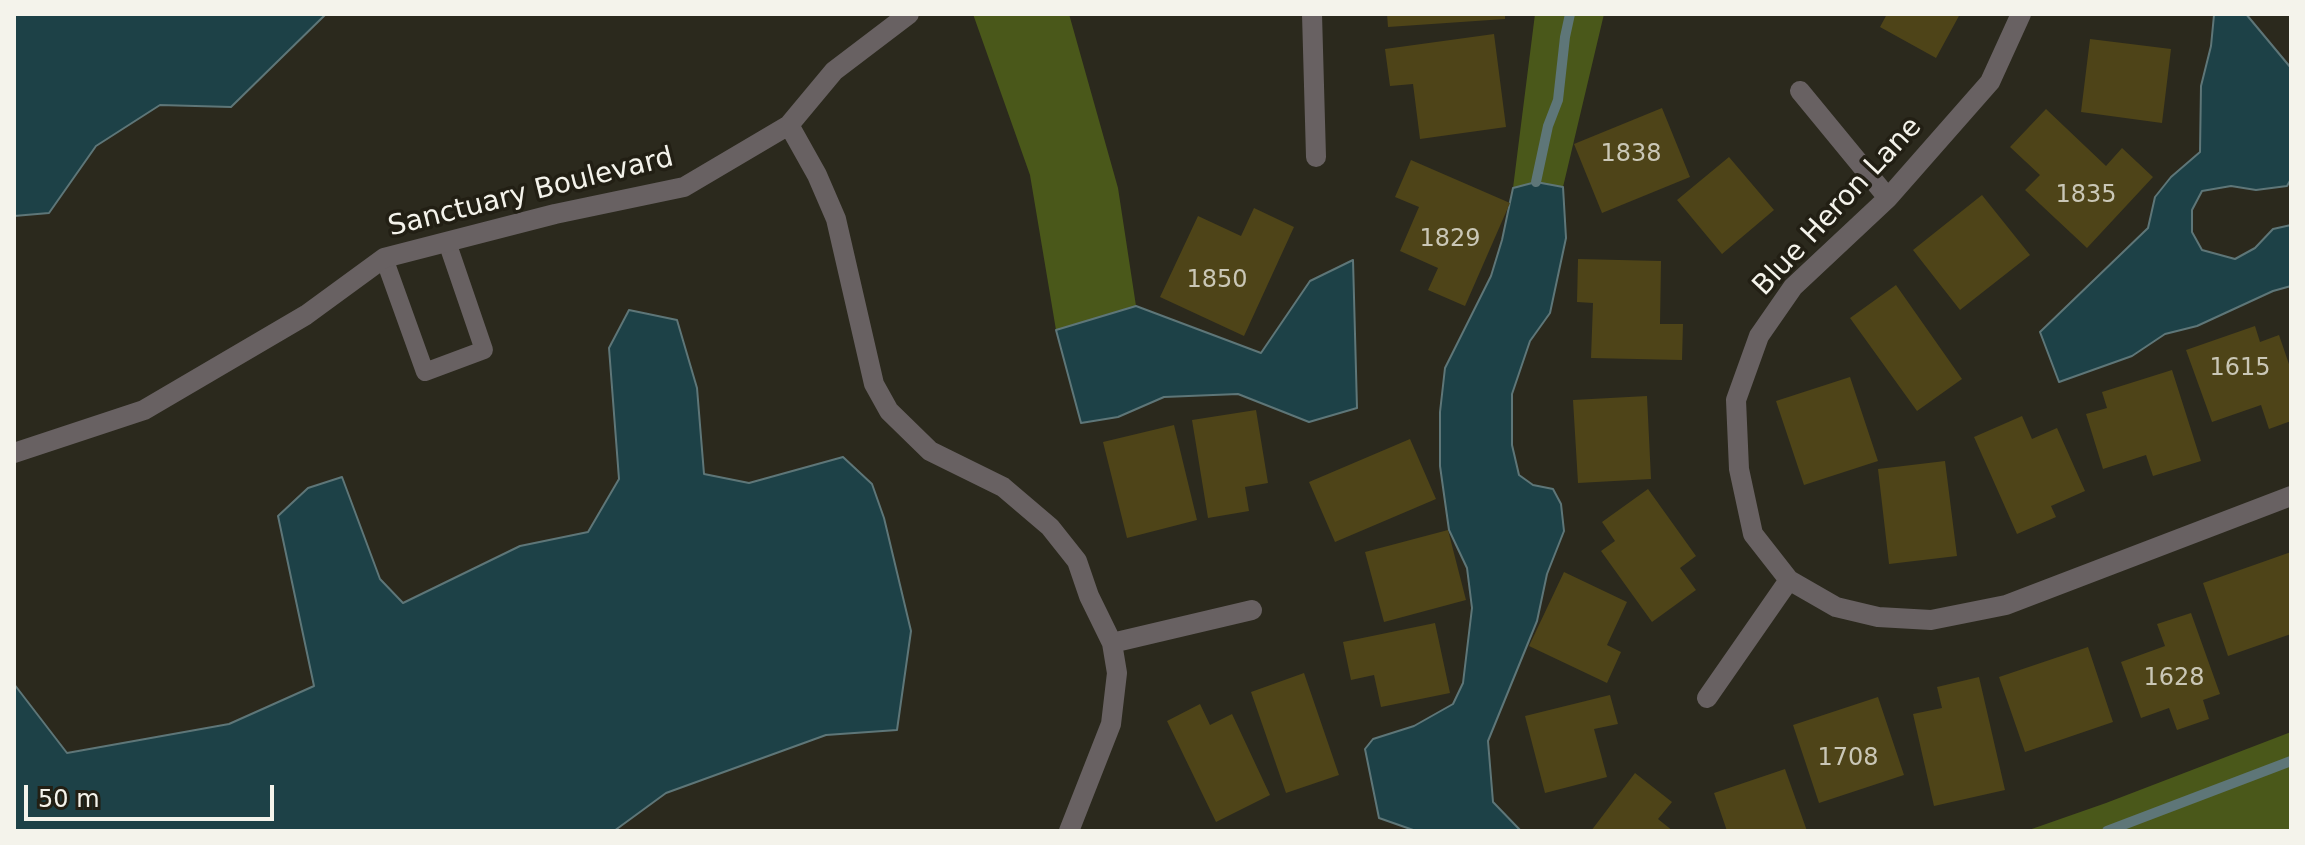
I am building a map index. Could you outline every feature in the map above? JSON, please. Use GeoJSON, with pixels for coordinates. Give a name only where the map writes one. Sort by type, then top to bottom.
{"type":"FeatureCollection","features":[{"type":"Feature","properties":{"kind":"street","name":"Sanctuary Boulevard"},"geometry":{"type":"LineString","coordinates":[[14,453],[144,410],[306,315],[384,258],[555,214],[684,187],[789,125],[834,71],[909,14]]}},
{"type":"Feature","properties":{"kind":"street"},"geometry":{"type":"LineString","coordinates":[[1312,14],[1316,157]]}},
{"type":"Feature","properties":{"kind":"street","name":"Blue Heron Lane"},"geometry":{"type":"LineString","coordinates":[[2021,14],[1990,82],[1888,198],[1793,287],[1759,336],[1736,400],[1739,469],[1753,534],[1789,580],[1836,607],[1878,617],[1931,620],[2006,605],[2291,496]]}},
{"type":"Feature","properties":{"kind":"street"},"geometry":{"type":"LineString","coordinates":[[1800,91],[1888,198]]}},
{"type":"Feature","properties":{"kind":"street"},"geometry":{"type":"LineString","coordinates":[[789,125],[817,175],[836,219],[874,384],[889,411],[930,451],[1003,487],[1050,527],[1077,561],[1089,596],[1112,643],[1117,673],[1111,724],[1069,831]]}},
{"type":"Feature","properties":{"kind":"street"},"geometry":{"type":"LineString","coordinates":[[1707,698],[1789,580]]}},
{"type":"Feature","properties":{"kind":"street"},"geometry":{"type":"LineString","coordinates":[[1112,643],[1252,610]]}},
{"type":"Feature","properties":{"kind":"lane"},"geometry":{"type":"LineString","coordinates":[[384,258],[425,372],[484,350],[447,242]]}},
{"type":"Feature","properties":{"kind":"green space"},"geometry":{"type":"Polygon","coordinates":[[[973,14],[1069,14],[1118,188],[1136,306],[1056,330],[1030,175],[973,14]]]}},
{"type":"Feature","properties":{"kind":"green space"},"geometry":{"type":"Polygon","coordinates":[[[1535,14],[1604,14],[1563,187],[1536,182],[1513,188],[1535,14]]]}},
{"type":"Feature","properties":{"kind":"green space"},"geometry":{"type":"Polygon","coordinates":[[[2291,732],[2291,831],[2026,831],[2106,803],[2291,732]]]}},
{"type":"Feature","properties":{"kind":"water"},"geometry":{"type":"Polygon","coordinates":[[[14,14],[326,14],[231,107],[160,105],[96,146],[49,213],[14,216],[14,14]]]}},
{"type":"Feature","properties":{"kind":"water"},"geometry":{"type":"Polygon","coordinates":[[[2246,14],[2291,68],[2291,179],[2287,186],[2256,190],[2231,186],[2202,191],[2192,210],[2192,232],[2202,250],[2235,259],[2255,248],[2273,229],[2291,225],[2291,286],[2273,291],[2197,326],[2165,334],[2132,356],[2059,382],[2040,332],[2148,228],[2155,197],[2171,177],[2200,152],[2201,86],[2211,46],[2214,15],[2246,14]]]}},
{"type":"Feature","properties":{"kind":"water"},"geometry":{"type":"Polygon","coordinates":[[[1536,182],[1563,187],[1566,238],[1550,313],[1530,341],[1512,394],[1512,445],[1519,475],[1533,485],[1553,489],[1561,504],[1564,531],[1547,574],[1537,621],[1488,741],[1493,802],[1521,831],[1416,831],[1379,818],[1365,749],[1373,739],[1414,726],[1453,704],[1463,683],[1472,608],[1467,568],[1449,530],[1440,466],[1440,412],[1445,368],[1491,276],[1513,188],[1536,182]]]}},
{"type":"Feature","properties":{"kind":"water"},"geometry":{"type":"Polygon","coordinates":[[[1353,260],[1357,408],[1309,422],[1238,394],[1164,397],[1118,417],[1081,423],[1056,330],[1136,306],[1261,353],[1310,281],[1353,260]]]}},
{"type":"Feature","properties":{"kind":"water"},"geometry":{"type":"Polygon","coordinates":[[[629,310],[677,320],[697,388],[704,474],[749,483],[843,457],[872,484],[884,518],[911,631],[897,730],[826,735],[666,793],[614,831],[14,831],[14,684],[67,753],[229,724],[314,686],[278,516],[308,488],[342,477],[380,579],[403,603],[520,546],[588,532],[619,479],[609,348],[629,310]]]}},
{"type":"Feature","properties":{"kind":"building"},"geometry":{"type":"Polygon","coordinates":[[[1387,14],[1505,14],[1505,19],[1388,27],[1387,14]]]}},
{"type":"Feature","properties":{"kind":"building"},"geometry":{"type":"Polygon","coordinates":[[[1887,14],[1960,14],[1936,58],[1880,27],[1887,14]]]}},
{"type":"Feature","properties":{"kind":"building"},"geometry":{"type":"Polygon","coordinates":[[[1494,34],[1506,127],[1420,139],[1413,84],[1390,86],[1385,49],[1494,34]]]}},
{"type":"Feature","properties":{"kind":"building"},"geometry":{"type":"Polygon","coordinates":[[[2090,39],[2171,49],[2162,123],[2081,112],[2090,39]]]}},
{"type":"Feature","properties":{"kind":"building"},"geometry":{"type":"Polygon","coordinates":[[[1662,108],[1690,177],[1602,213],[1574,144],[1662,108]]]}},
{"type":"Feature","properties":{"kind":"building"},"geometry":{"type":"Polygon","coordinates":[[[2046,109],[2106,166],[2122,148],[2153,177],[2087,248],[2025,190],[2040,175],[2010,147],[2046,109]]]}},
{"type":"Feature","properties":{"kind":"building"},"geometry":{"type":"Polygon","coordinates":[[[1729,157],[1774,210],[1722,254],[1677,200],[1729,157]]]}},
{"type":"Feature","properties":{"kind":"building"},"geometry":{"type":"Polygon","coordinates":[[[1411,160],[1510,203],[1465,306],[1428,290],[1438,268],[1400,251],[1419,207],[1395,197],[1411,160]]]}},
{"type":"Feature","properties":{"kind":"building"},"geometry":{"type":"Polygon","coordinates":[[[1982,195],[2030,255],[1960,310],[1913,250],[1982,195]]]}},
{"type":"Feature","properties":{"kind":"building"},"geometry":{"type":"Polygon","coordinates":[[[1254,208],[1294,227],[1244,336],[1160,297],[1198,216],[1241,236],[1254,208]]]}},
{"type":"Feature","properties":{"kind":"building"},"geometry":{"type":"Polygon","coordinates":[[[1578,259],[1661,261],[1660,324],[1683,324],[1682,360],[1591,358],[1593,303],[1577,302],[1578,259]]]}},
{"type":"Feature","properties":{"kind":"building"},"geometry":{"type":"Polygon","coordinates":[[[1896,285],[1962,379],[1917,411],[1850,318],[1896,285]]]}},
{"type":"Feature","properties":{"kind":"building"},"geometry":{"type":"Polygon","coordinates":[[[2255,326],[2260,342],[2279,335],[2291,370],[2291,421],[2269,429],[2261,405],[2212,422],[2186,350],[2255,326]]]}},
{"type":"Feature","properties":{"kind":"building"},"geometry":{"type":"Polygon","coordinates":[[[2172,370],[2201,461],[2153,476],[2146,455],[2103,469],[2086,414],[2107,408],[2102,392],[2172,370]]]}},
{"type":"Feature","properties":{"kind":"building"},"geometry":{"type":"Polygon","coordinates":[[[1850,377],[1878,461],[1804,485],[1776,401],[1850,377]]]}},
{"type":"Feature","properties":{"kind":"building"},"geometry":{"type":"Polygon","coordinates":[[[1647,396],[1651,479],[1578,483],[1573,400],[1647,396]]]}},
{"type":"Feature","properties":{"kind":"building"},"geometry":{"type":"Polygon","coordinates":[[[1256,410],[1268,483],[1245,487],[1249,511],[1208,518],[1192,420],[1256,410]]]}},
{"type":"Feature","properties":{"kind":"building"},"geometry":{"type":"Polygon","coordinates":[[[2022,416],[2032,439],[2057,428],[2085,491],[2051,506],[2056,517],[2017,534],[1974,437],[2022,416]]]}},
{"type":"Feature","properties":{"kind":"building"},"geometry":{"type":"Polygon","coordinates":[[[1174,425],[1197,520],[1127,538],[1103,442],[1174,425]]]}},
{"type":"Feature","properties":{"kind":"building"},"geometry":{"type":"Polygon","coordinates":[[[1410,439],[1436,499],[1335,542],[1309,482],[1410,439]]]}},
{"type":"Feature","properties":{"kind":"building"},"geometry":{"type":"Polygon","coordinates":[[[1945,461],[1957,556],[1889,564],[1878,469],[1945,461]]]}},
{"type":"Feature","properties":{"kind":"building"},"geometry":{"type":"Polygon","coordinates":[[[1648,489],[1696,556],[1680,568],[1696,590],[1652,622],[1601,551],[1615,541],[1602,522],[1648,489]]]}},
{"type":"Feature","properties":{"kind":"building"},"geometry":{"type":"Polygon","coordinates":[[[1448,530],[1466,600],[1384,622],[1365,552],[1448,530]]]}},
{"type":"Feature","properties":{"kind":"building"},"geometry":{"type":"Polygon","coordinates":[[[2291,552],[2291,634],[2228,656],[2203,583],[2291,552]]]}},
{"type":"Feature","properties":{"kind":"building"},"geometry":{"type":"Polygon","coordinates":[[[1564,572],[1627,602],[1607,645],[1621,652],[1607,683],[1529,646],[1564,572]]]}},
{"type":"Feature","properties":{"kind":"building"},"geometry":{"type":"Polygon","coordinates":[[[2191,613],[2220,694],[2203,700],[2209,719],[2177,730],[2169,708],[2141,718],[2121,662],[2165,646],[2157,624],[2191,613]]]}},
{"type":"Feature","properties":{"kind":"building"},"geometry":{"type":"Polygon","coordinates":[[[1435,623],[1450,693],[1381,707],[1374,675],[1351,680],[1343,642],[1435,623]]]}},
{"type":"Feature","properties":{"kind":"building"},"geometry":{"type":"Polygon","coordinates":[[[2088,647],[2113,722],[2025,752],[1999,677],[2088,647]]]}},
{"type":"Feature","properties":{"kind":"building"},"geometry":{"type":"Polygon","coordinates":[[[1304,673],[1339,775],[1286,793],[1251,692],[1304,673]]]}},
{"type":"Feature","properties":{"kind":"building"},"geometry":{"type":"Polygon","coordinates":[[[1979,677],[2005,790],[1934,806],[1913,714],[1942,708],[1937,687],[1979,677]]]}},
{"type":"Feature","properties":{"kind":"building"},"geometry":{"type":"Polygon","coordinates":[[[1610,695],[1618,724],[1594,729],[1607,777],[1545,793],[1525,716],[1610,695]]]}},
{"type":"Feature","properties":{"kind":"building"},"geometry":{"type":"Polygon","coordinates":[[[1878,697],[1904,775],[1819,803],[1793,725],[1878,697]]]}},
{"type":"Feature","properties":{"kind":"building"},"geometry":{"type":"Polygon","coordinates":[[[1200,704],[1210,725],[1232,714],[1270,795],[1216,822],[1167,721],[1200,704]]]}},
{"type":"Feature","properties":{"kind":"building"},"geometry":{"type":"Polygon","coordinates":[[[1785,769],[1807,831],[1727,831],[1714,793],[1785,769]]]}},
{"type":"Feature","properties":{"kind":"building"},"geometry":{"type":"Polygon","coordinates":[[[1635,773],[1672,802],[1658,819],[1673,831],[1591,831],[1635,773]]]}},
{"type":"Feature","properties":{"kind":"waterway"},"geometry":{"type":"LineString","coordinates":[[1536,182],[1548,126],[1558,100],[1570,14]]}},
{"type":"Feature","properties":{"kind":"waterway"},"geometry":{"type":"LineString","coordinates":[[2107,831],[2291,761]]}}]}
